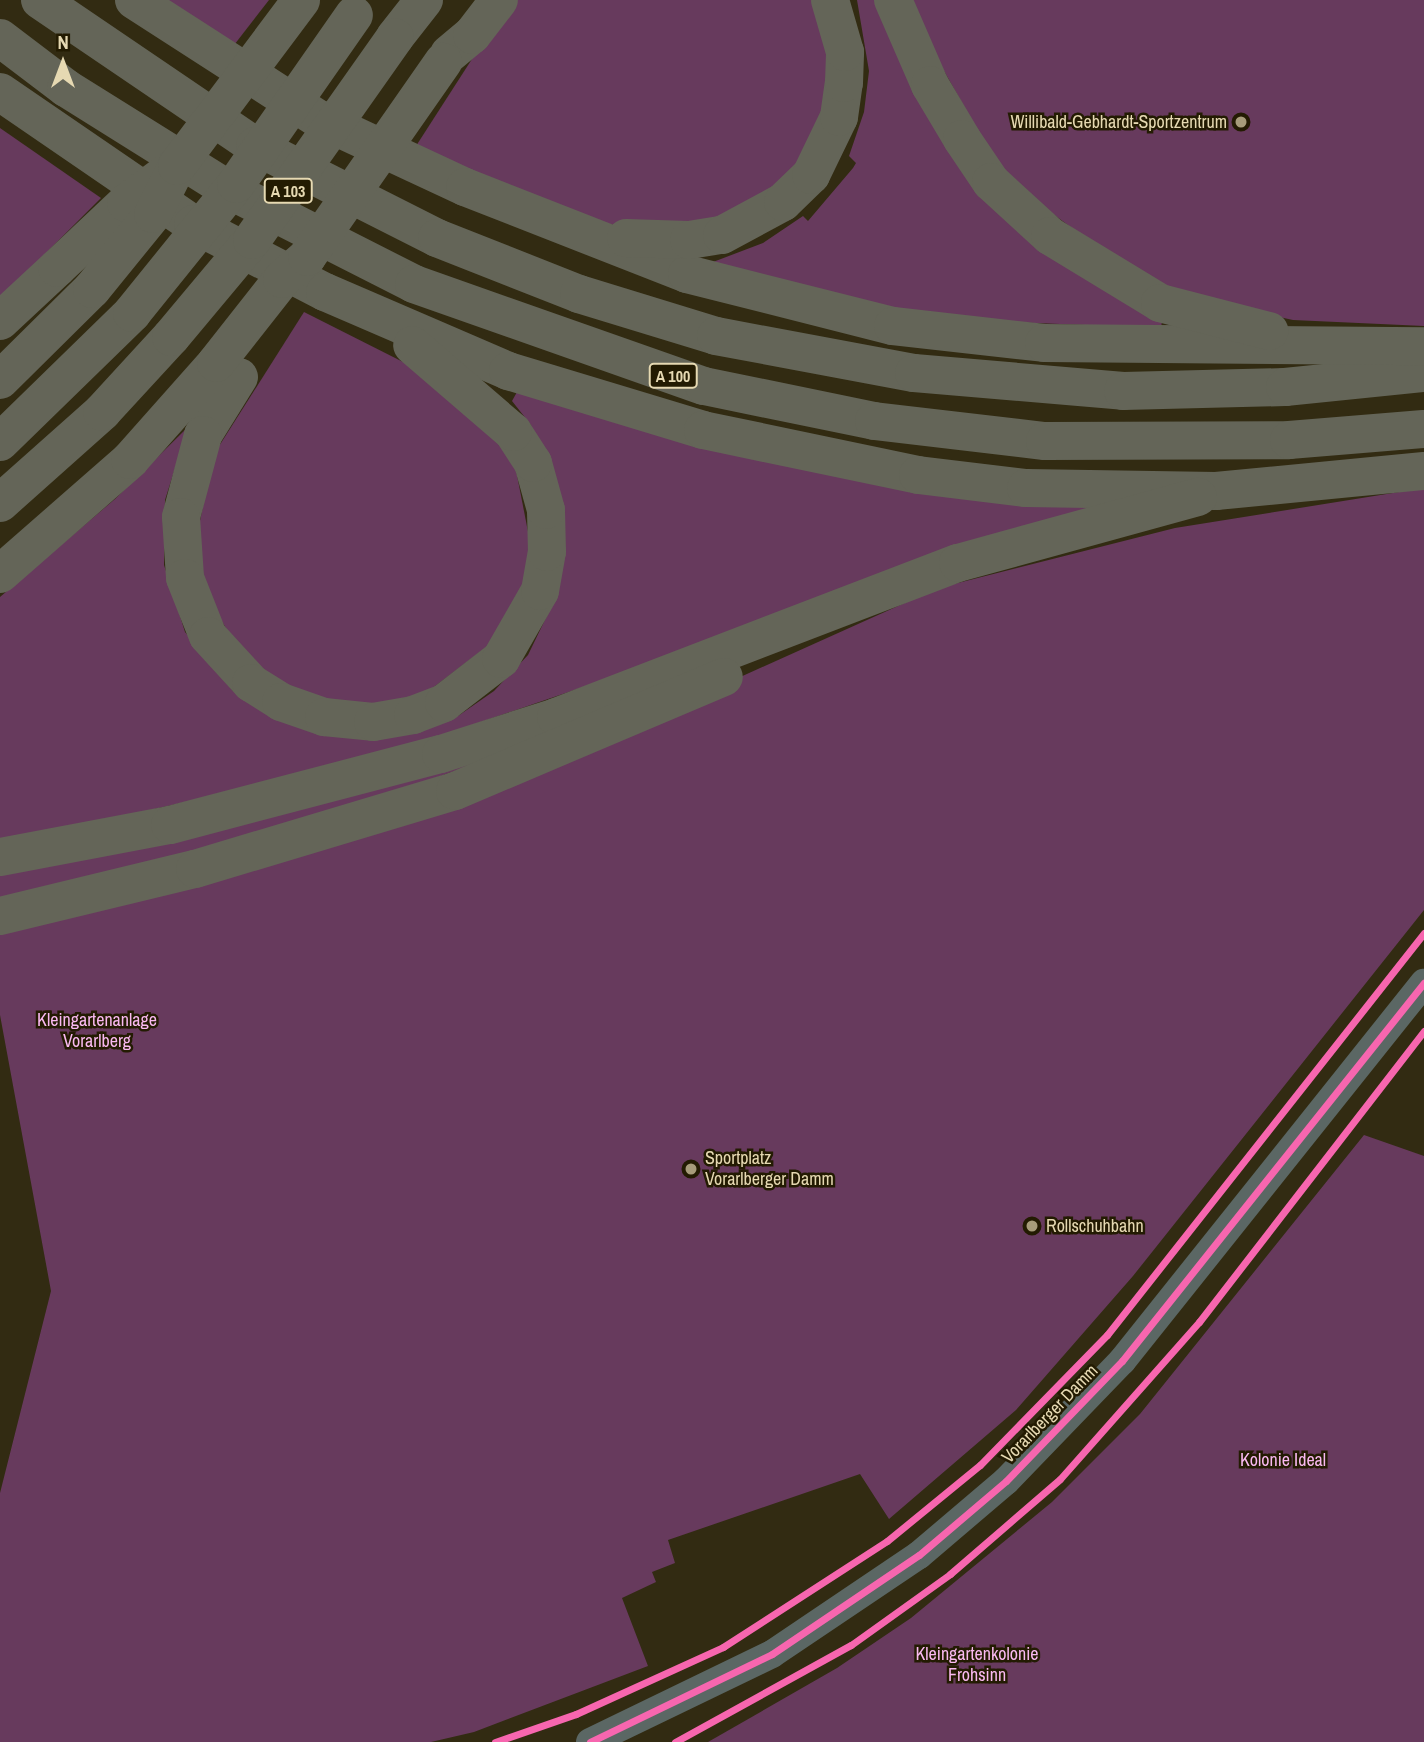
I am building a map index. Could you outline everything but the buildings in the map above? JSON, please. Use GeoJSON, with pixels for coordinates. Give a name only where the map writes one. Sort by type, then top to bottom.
{"type":"FeatureCollection","features":[{"type":"Feature","properties":{"kind":"highway"},"geometry":{"type":"LineString","coordinates":[[40,0],[255,146],[437,237],[579,294],[716,336],[914,373],[1123,391],[1285,387],[1424,373]]}},
{"type":"Feature","properties":{"kind":"highway"},"geometry":{"type":"LineString","coordinates":[[134,0],[319,119],[465,187],[687,274],[892,326],[1044,343],[1424,346]]}},
{"type":"Feature","properties":{"kind":"highway"},"geometry":{"type":"LineString","coordinates":[[0,380],[92,289],[153,214],[177,166],[301,0]]}},
{"type":"Feature","properties":{"kind":"highway","name":"A 103"},"geometry":{"type":"LineString","coordinates":[[0,503],[102,412],[171,337],[252,240],[424,0]]}},
{"type":"Feature","properties":{"kind":"highway"},"geometry":{"type":"LineString","coordinates":[[0,574],[130,460],[227,370],[298,289],[307,257],[446,58],[478,0]]}},
{"type":"Feature","properties":{"kind":"highway"},"geometry":{"type":"LineString","coordinates":[[446,58],[472,35],[499,0]]}},
{"type":"Feature","properties":{"kind":"highway"},"geometry":{"type":"LineString","coordinates":[[581,231],[640,241],[689,240],[722,235],[783,202],[811,175],[839,117],[845,51],[830,0]]}},
{"type":"Feature","properties":{"kind":"highway"},"geometry":{"type":"LineString","coordinates":[[893,0],[930,85],[969,149],[991,182],[1050,236],[1160,303],[1329,346]]}},
{"type":"Feature","properties":{"kind":"highway","name":"A 103"},"geometry":{"type":"LineString","coordinates":[[0,442],[132,313],[236,184],[359,7]]}},
{"type":"Feature","properties":{"kind":"highway","name":"A 100"},"geometry":{"type":"LineString","coordinates":[[0,38],[66,88],[231,191],[414,284],[704,386],[874,421],[1045,440],[1289,440],[1424,429]]}},
{"type":"Feature","properties":{"kind":"highway"},"geometry":{"type":"LineString","coordinates":[[0,92],[193,224],[375,315],[593,400],[728,436],[993,485],[1216,491],[1424,471]]}},
{"type":"Feature","properties":{"kind":"highway"},"geometry":{"type":"LineString","coordinates":[[0,321],[15,304],[127,203],[177,166]]}},
{"type":"Feature","properties":{"kind":"highway"},"geometry":{"type":"LineString","coordinates":[[227,370],[203,435],[181,517],[185,578],[208,636],[251,683],[281,702],[324,717],[373,722],[444,703],[476,683],[522,631],[540,591],[547,552],[546,510],[533,463],[513,432],[375,315]]}},
{"type":"Feature","properties":{"kind":"highway"},"geometry":{"type":"LineString","coordinates":[[0,857],[170,825],[441,754],[859,605],[958,563],[1216,491]]}},
{"type":"Feature","properties":{"kind":"highway"},"geometry":{"type":"LineString","coordinates":[[0,916],[195,869],[455,791],[611,729],[765,658],[859,605]]}},
{"type":"Feature","properties":{"kind":"street","name":"Vorarlberger Damm"},"geometry":{"type":"LineString","coordinates":[[590,1742],[703,1691],[784,1646],[919,1555],[1006,1481],[1122,1361],[1424,983]]}},
{"type":"Feature","properties":{"kind":"green space"},"geometry":{"type":"Polygon","coordinates":[[[159,0],[269,0],[231,49],[159,0]]]}},
{"type":"Feature","properties":{"kind":"green space"},"geometry":{"type":"Polygon","coordinates":[[[510,0],[820,0],[835,54],[816,145],[752,211],[639,231],[576,216],[416,146],[510,0]]]}},
{"type":"Feature","properties":{"kind":"green space"},"geometry":{"type":"Polygon","coordinates":[[[857,0],[882,0],[925,94],[1162,321],[1161,328],[937,319],[713,262],[763,243],[803,216],[808,221],[856,163],[849,156],[864,112],[869,71],[857,0]]]}},
{"type":"Feature","properties":{"kind":"green space","name":"Willibald-Gebhardt-Sportzentrum"},"geometry":{"type":"Polygon","coordinates":[[[904,0],[1424,0],[1424,326],[1293,320],[1215,303],[1135,274],[1005,179],[904,0]]]}},
{"type":"Feature","properties":{"kind":"green space"},"geometry":{"type":"Polygon","coordinates":[[[0,128],[101,198],[0,299],[0,128]]]}},
{"type":"Feature","properties":{"kind":"green space"},"geometry":{"type":"Polygon","coordinates":[[[304,312],[413,367],[486,423],[516,470],[530,542],[525,581],[497,639],[426,693],[379,704],[333,702],[284,685],[238,649],[206,594],[197,535],[214,454],[304,312]]]}},
{"type":"Feature","properties":{"kind":"green space"},"geometry":{"type":"Polygon","coordinates":[[[517,392],[1114,505],[367,761],[0,844],[0,597],[115,499],[188,427],[165,500],[164,565],[185,632],[233,691],[458,716],[494,691],[528,655],[556,597],[531,425],[512,401],[517,392]]]}},
{"type":"Feature","properties":{"kind":"green space","name":"Sportplatz Vorarlberger Damm"},"geometry":{"type":"Polygon","coordinates":[[[1424,488],[1424,910],[1133,1276],[1016,1410],[889,1519],[860,1474],[668,1540],[675,1563],[652,1572],[656,1582],[622,1598],[648,1666],[474,1732],[431,1742],[0,1742],[0,1493],[51,1291],[0,1015],[0,927],[696,697],[938,588],[1175,528],[1424,488]]]}},
{"type":"Feature","properties":{"kind":"green space"},"geometry":{"type":"Polygon","coordinates":[[[549,737],[302,826],[0,904],[0,871],[549,737]]]}},
{"type":"Feature","properties":{"kind":"green space"},"geometry":{"type":"Polygon","coordinates":[[[1364,1135],[1424,1156],[1424,1742],[708,1742],[837,1668],[911,1618],[1052,1502],[1140,1414],[1364,1135]]]}},
{"type":"Feature","properties":{"kind":"cycle path"},"geometry":{"type":"LineString","coordinates":[[495,1742],[576,1714],[723,1647],[887,1541],[980,1465],[1107,1335],[1424,933]]}},
{"type":"Feature","properties":{"kind":"cycle path"},"geometry":{"type":"LineString","coordinates":[[590,1742],[772,1654],[919,1555],[1006,1481],[1122,1361],[1424,983]]}},
{"type":"Feature","properties":{"kind":"cycle path"},"geometry":{"type":"LineString","coordinates":[[675,1742],[851,1645],[950,1574],[1060,1479],[1199,1322],[1424,1031]]}},
{"type":"Feature","properties":{"kind":"place","name":"Willibald-Gebhardt-Sportzentrum"},"geometry":{"type":"Point","coordinates":[1241,122]}},
{"type":"Feature","properties":{"kind":"place","name":"Sportplatz Vorarlberger Damm"},"geometry":{"type":"Point","coordinates":[691,1169]}},
{"type":"Feature","properties":{"kind":"place","name":"Rollschuhbahn"},"geometry":{"type":"Point","coordinates":[1032,1226]}},
{"type":"Feature","properties":{"kind":"park label","name":"Kleingartenanlage Vorarlberg"},"geometry":{"type":"Point","coordinates":[97,1031]}},
{"type":"Feature","properties":{"kind":"park label","name":"Kolonie Ideal"},"geometry":{"type":"Point","coordinates":[1283,1460]}},
{"type":"Feature","properties":{"kind":"park label","name":"Kleingartenkolonie Frohsinn"},"geometry":{"type":"Point","coordinates":[977,1665]}}]}
